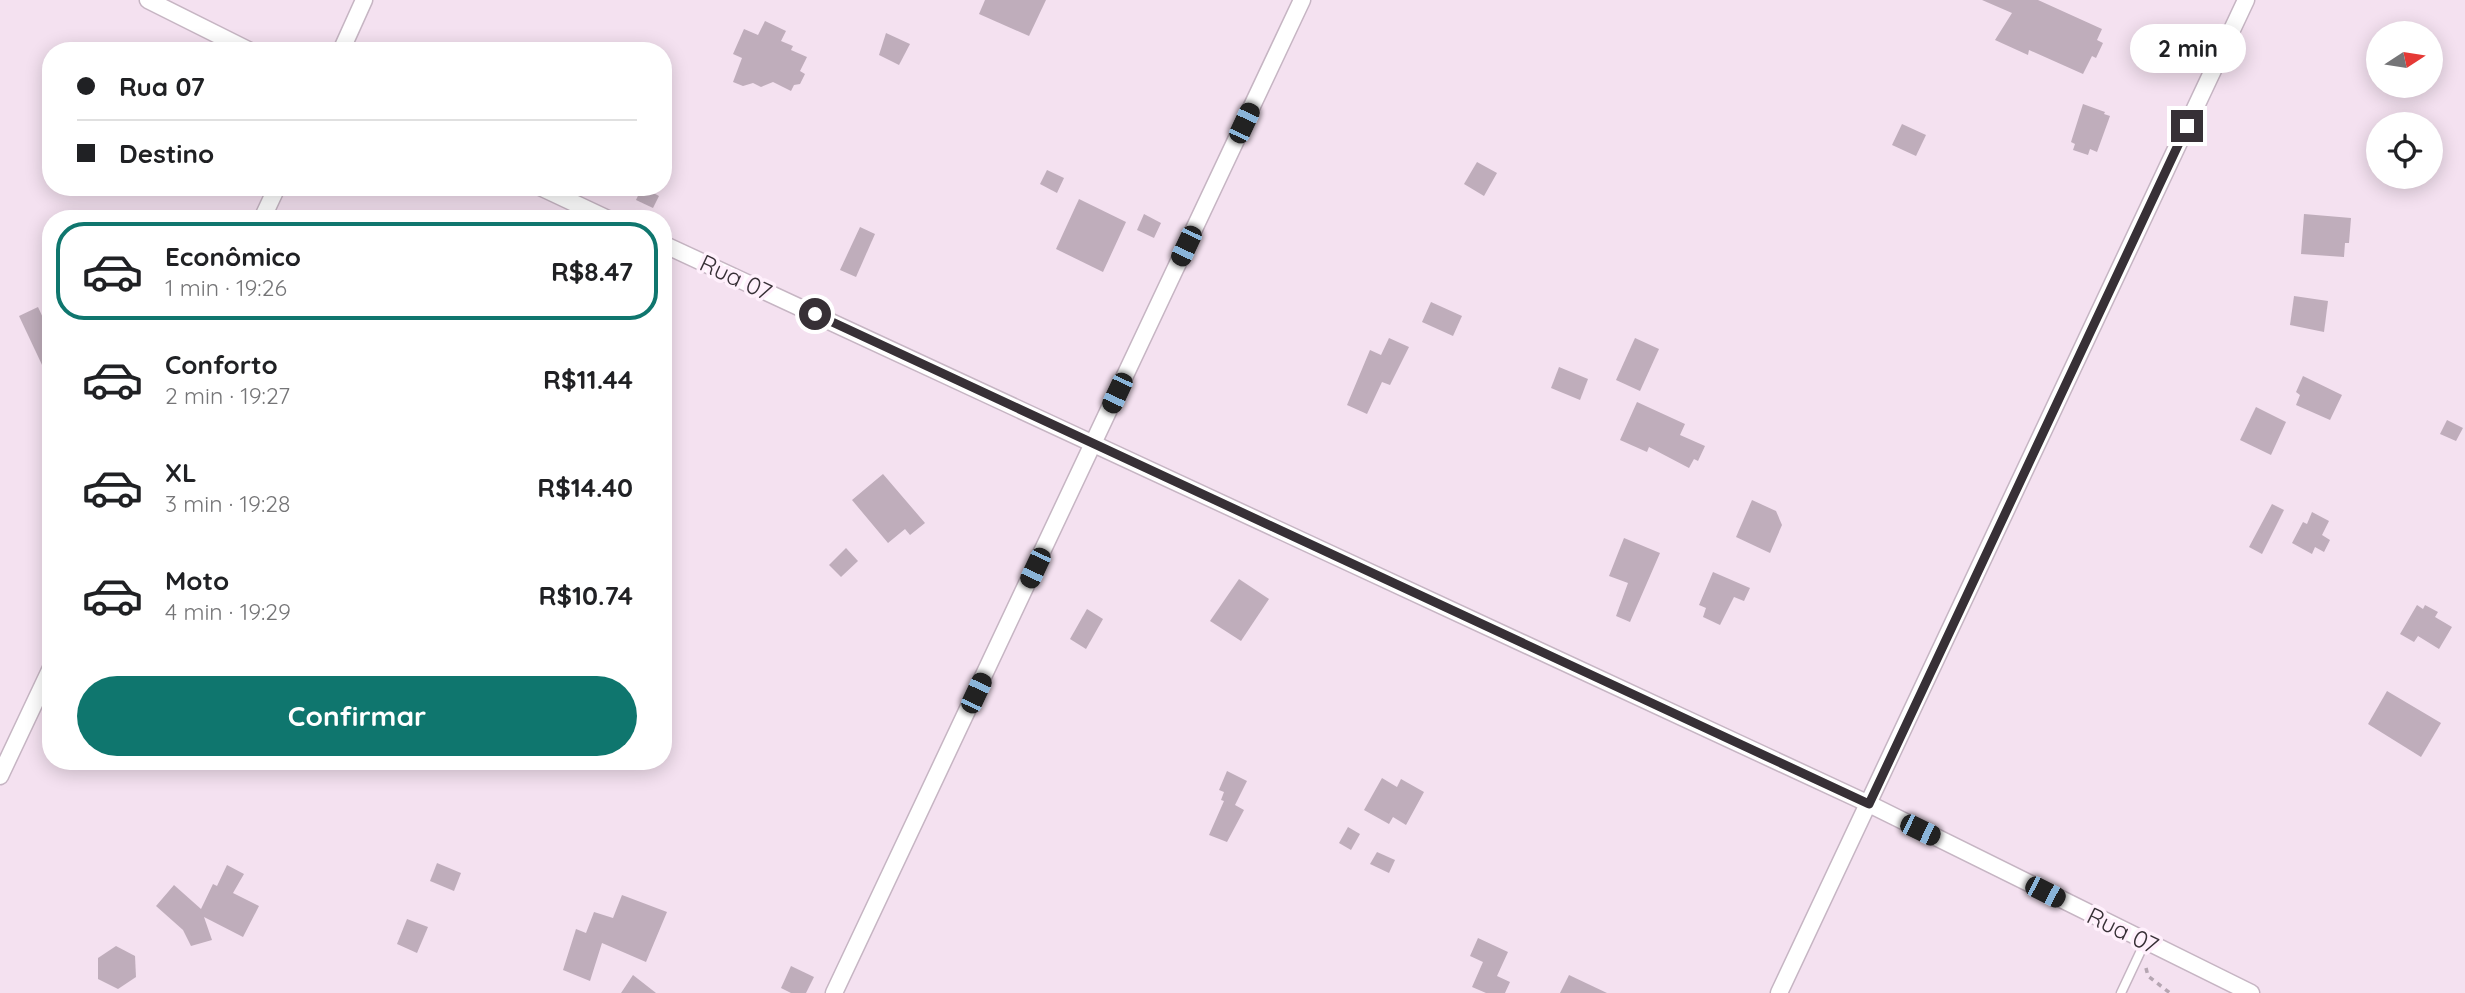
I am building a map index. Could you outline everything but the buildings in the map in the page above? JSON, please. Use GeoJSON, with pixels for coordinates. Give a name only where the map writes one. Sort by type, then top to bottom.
{"type":"FeatureCollection","features":[{"type":"Feature","properties":{"kind":"street"},"geometry":{"type":"LineString","coordinates":[[148,0],[232,42]]}},
{"type":"Feature","properties":{"kind":"street"},"geometry":{"type":"LineString","coordinates":[[345,42],[364,0]]}},
{"type":"Feature","properties":{"kind":"street"},"geometry":{"type":"LineString","coordinates":[[834,993],[1302,0]]}},
{"type":"Feature","properties":{"kind":"street"},"geometry":{"type":"LineString","coordinates":[[1779,993],[2246,0]]}},
{"type":"Feature","properties":{"kind":"street"},"geometry":{"type":"LineString","coordinates":[[559,196],[589,210]]}},
{"type":"Feature","properties":{"kind":"street","name":"Rua 07"},"geometry":{"type":"LineString","coordinates":[[672,248],[1869,804],[2251,993]]}},
{"type":"Feature","properties":{"kind":"street"},"geometry":{"type":"LineString","coordinates":[[0,776],[42,687]]}},
{"type":"Feature","properties":{"kind":"lane"},"geometry":{"type":"LineString","coordinates":[[2121,993],[2147,943]]}},
{"type":"Feature","properties":{"kind":"path"},"geometry":{"type":"LineString","coordinates":[[2147,943],[2142,958],[2148,976],[2170,993]]}},
{"type":"Feature","properties":{"kind":"route"},"geometry":{"type":"LineString","coordinates":[[815,314],[1869,804],[2187,126]]}}]}
